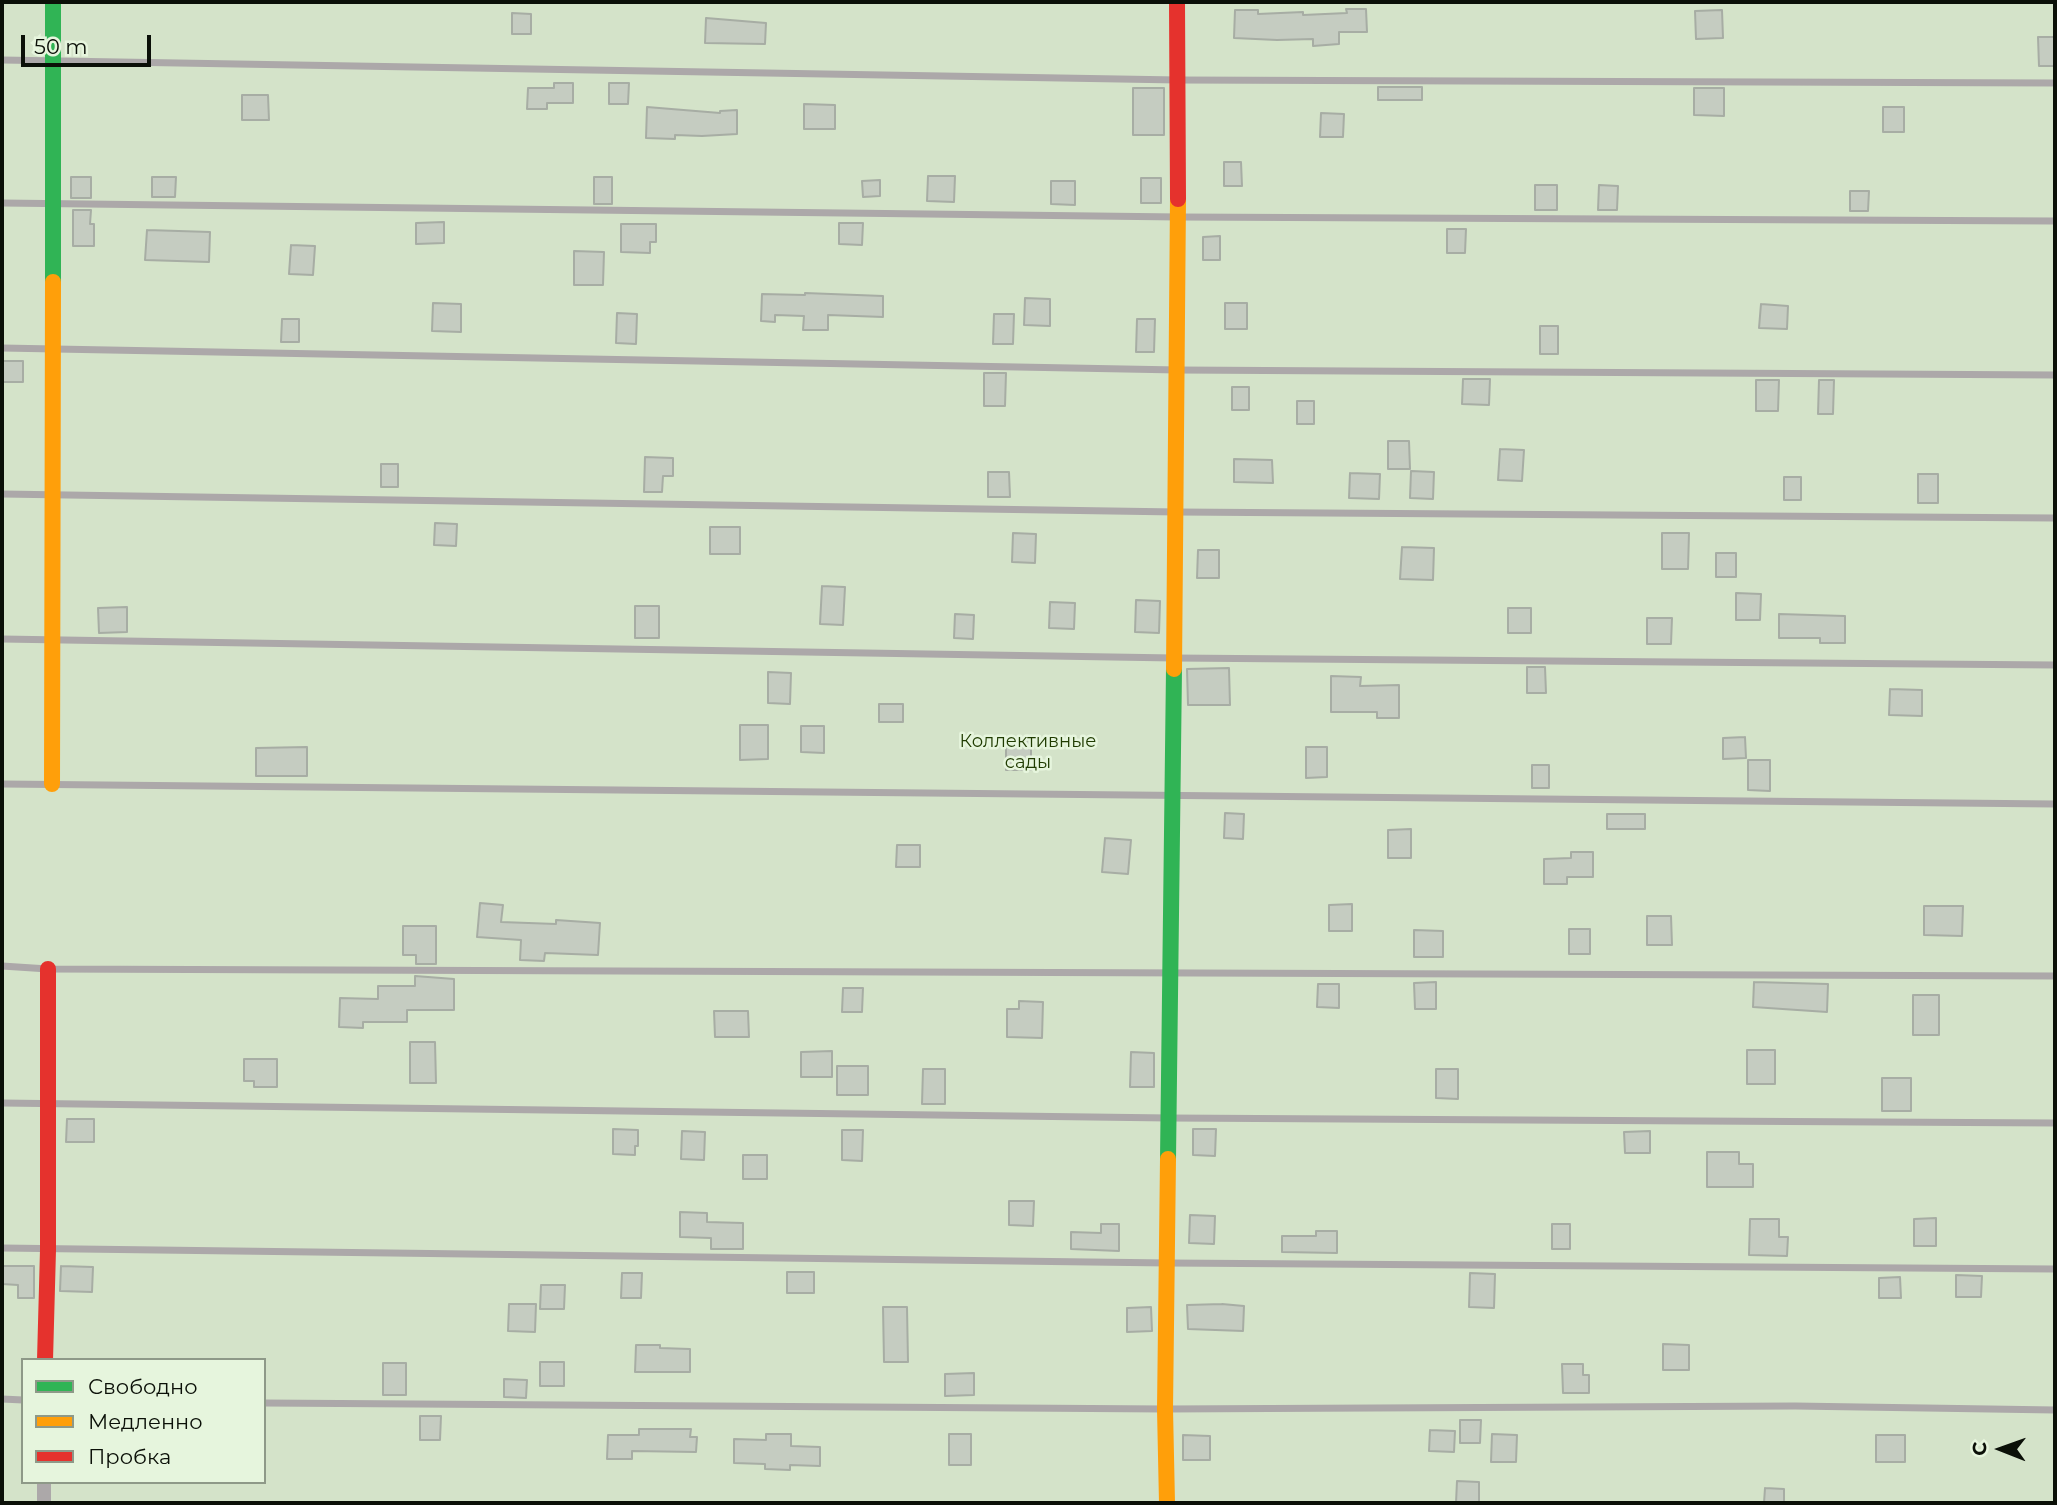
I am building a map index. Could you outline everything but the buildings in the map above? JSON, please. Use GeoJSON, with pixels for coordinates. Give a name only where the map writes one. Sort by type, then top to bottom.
{"type":"FeatureCollection","features":[{"type":"Feature","properties":{"kind":"street"},"geometry":{"type":"LineString","coordinates":[[52,784],[53,2]]}},
{"type":"Feature","properties":{"kind":"street"},"geometry":{"type":"LineString","coordinates":[[1167,1503],[1165,1409],[1178,370],[1177,2]]}},
{"type":"Feature","properties":{"kind":"street"},"geometry":{"type":"LineString","coordinates":[[46,1358],[48,969]]}},
{"type":"Feature","properties":{"kind":"street"},"geometry":{"type":"LineString","coordinates":[[44,1484],[44,1503]]}},
{"type":"Feature","properties":{"kind":"lane"},"geometry":{"type":"LineString","coordinates":[[2,60],[1178,80],[2055,83]]}},
{"type":"Feature","properties":{"kind":"lane"},"geometry":{"type":"LineString","coordinates":[[2,203],[1179,217],[2055,221]]}},
{"type":"Feature","properties":{"kind":"lane"},"geometry":{"type":"LineString","coordinates":[[2,348],[1178,370],[2055,374]]}},
{"type":"Feature","properties":{"kind":"lane"},"geometry":{"type":"LineString","coordinates":[[2,494],[1177,512],[2055,518]]}},
{"type":"Feature","properties":{"kind":"lane"},"geometry":{"type":"LineString","coordinates":[[2,639],[1174,657],[2055,665]]}},
{"type":"Feature","properties":{"kind":"lane"},"geometry":{"type":"LineString","coordinates":[[2,784],[2055,804]]}},
{"type":"Feature","properties":{"kind":"lane"},"geometry":{"type":"LineString","coordinates":[[2,966],[48,969],[2055,976]]}},
{"type":"Feature","properties":{"kind":"lane"},"geometry":{"type":"LineString","coordinates":[[2,1103],[1169,1118],[2055,1123]]}},
{"type":"Feature","properties":{"kind":"lane"},"geometry":{"type":"LineString","coordinates":[[2,1248],[1168,1263],[2055,1269]]}},
{"type":"Feature","properties":{"kind":"lane"},"geometry":{"type":"LineString","coordinates":[[2,1399],[21,1400]]}},
{"type":"Feature","properties":{"kind":"lane"},"geometry":{"type":"LineString","coordinates":[[266,1403],[1165,1409],[1795,1406],[2055,1410]]}},
{"type":"Feature","properties":{"kind":"green space","name":"Коллективные сады"},"geometry":{"type":"Polygon","coordinates":[[[2,2],[2055,2],[2055,1503],[2,1503],[2,2]]]}},
{"type":"Feature","properties":{"kind":"traffic: fast"},"geometry":{"type":"LineString","coordinates":[[53,2],[53,282]]}},
{"type":"Feature","properties":{"kind":"traffic: fast"},"geometry":{"type":"LineString","coordinates":[[1168,1159],[1174,669]]}},
{"type":"Feature","properties":{"kind":"traffic: slow"},"geometry":{"type":"LineString","coordinates":[[1174,669],[1178,199]]}},
{"type":"Feature","properties":{"kind":"traffic: slow"},"geometry":{"type":"LineString","coordinates":[[52,784],[53,282]]}},
{"type":"Feature","properties":{"kind":"traffic: slow"},"geometry":{"type":"LineString","coordinates":[[1167,1503],[1165,1409],[1168,1159]]}},
{"type":"Feature","properties":{"kind":"traffic: jam"},"geometry":{"type":"LineString","coordinates":[[1177,2],[1178,199]]}},
{"type":"Feature","properties":{"kind":"traffic: jam"},"geometry":{"type":"LineString","coordinates":[[45,1358],[48,1250],[48,969]]}}]}
